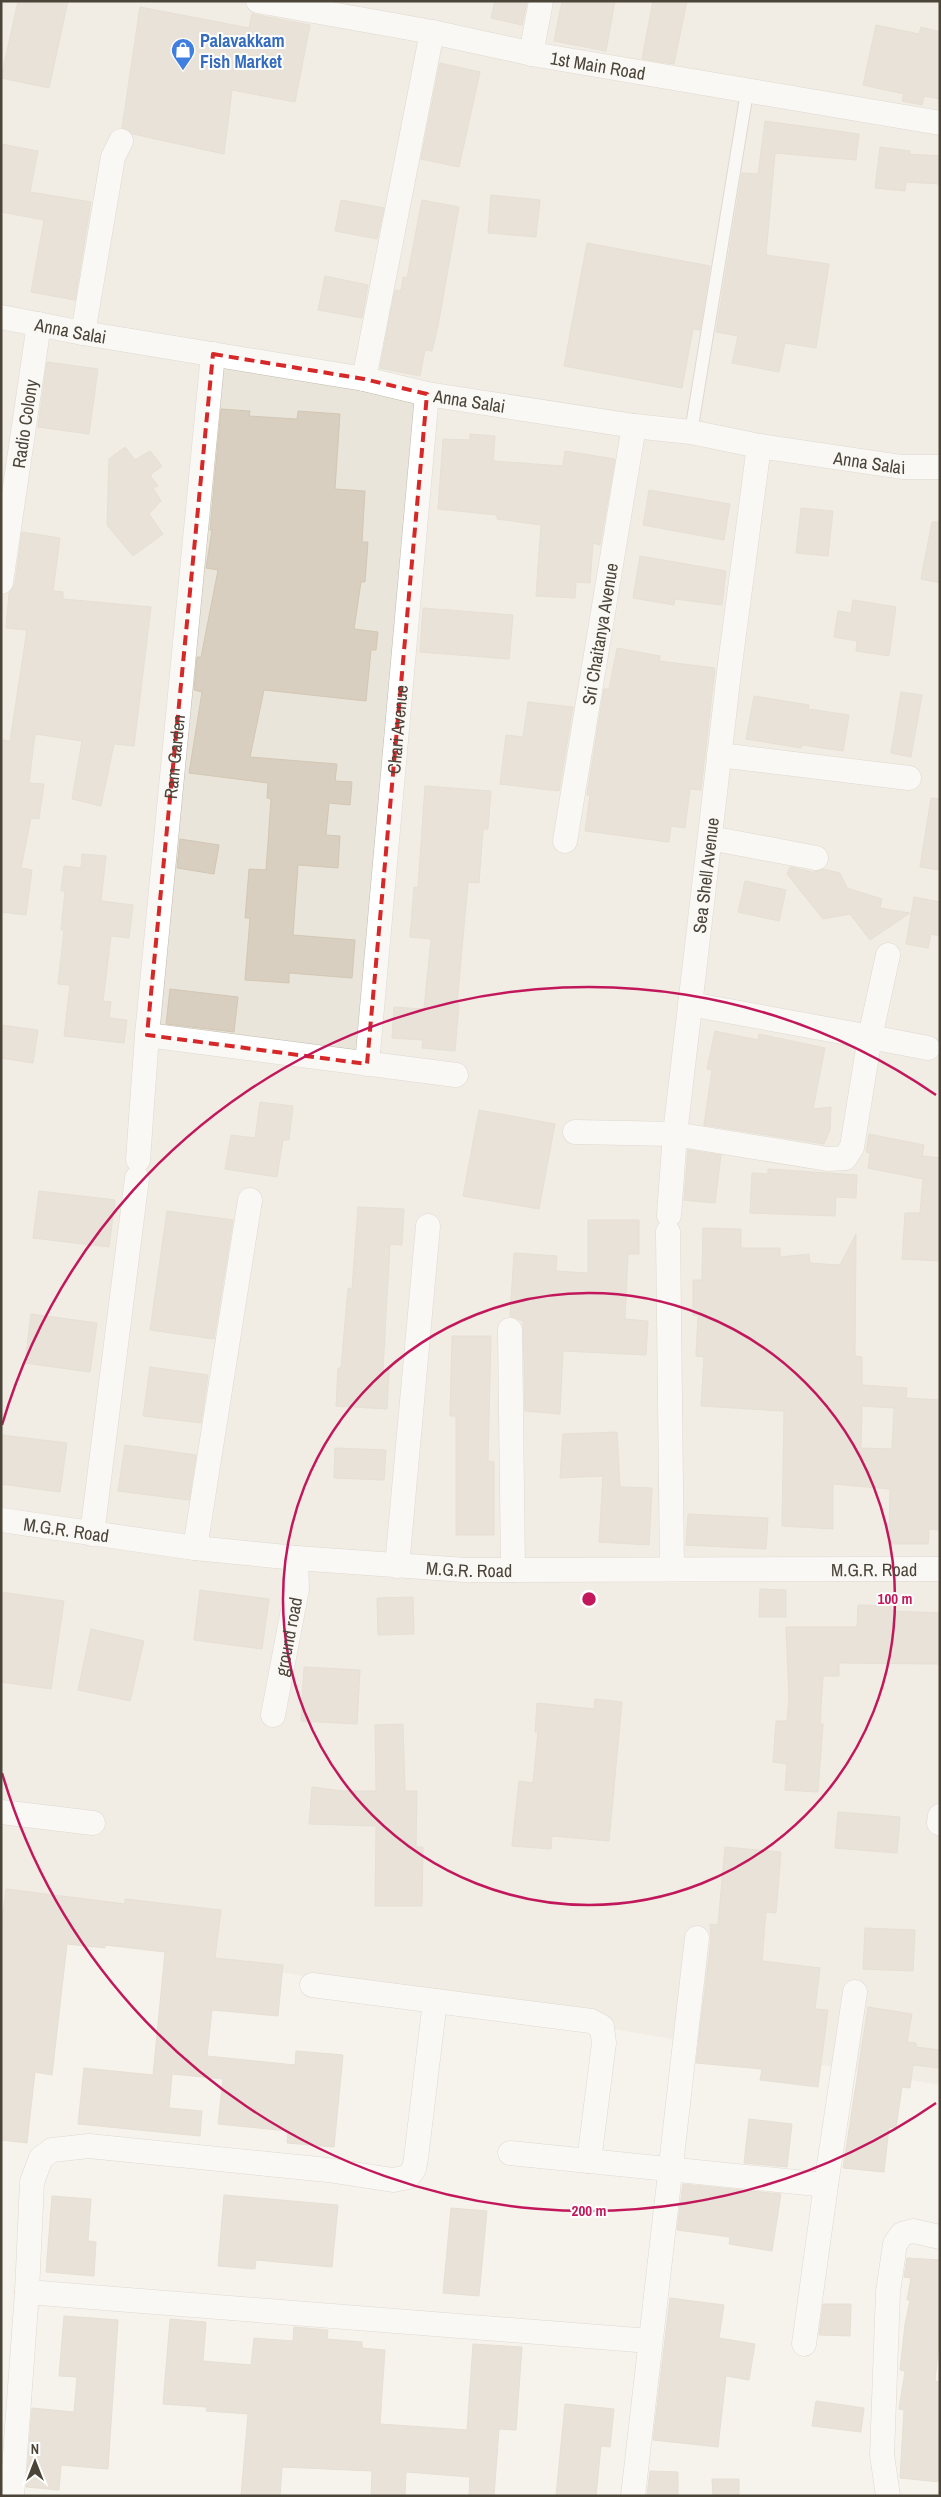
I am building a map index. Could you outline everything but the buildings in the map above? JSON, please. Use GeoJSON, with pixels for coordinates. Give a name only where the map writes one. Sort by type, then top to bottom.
{"type":"FeatureCollection","features":[{"type":"Feature","properties":{"kind":"street","name":"1st Main Road"},"geometry":{"type":"LineString","coordinates":[[258,1],[432,32],[531,54],[747,92],[940,123]]}},
{"type":"Feature","properties":{"kind":"street"},"geometry":{"type":"LineString","coordinates":[[531,54],[542,1]]}},
{"type":"Feature","properties":{"kind":"street"},"geometry":{"type":"LineString","coordinates":[[364,379],[432,32]]}},
{"type":"Feature","properties":{"kind":"street"},"geometry":{"type":"LineString","coordinates":[[83,333],[113,157],[121,141]]}},
{"type":"Feature","properties":{"kind":"street","name":"Anna Salai"},"geometry":{"type":"LineString","coordinates":[[1,317],[83,333],[364,379],[427,394],[634,426],[691,432],[759,446],[902,467],[940,467]]}},
{"type":"Feature","properties":{"kind":"street","name":"Radio Colony"},"geometry":{"type":"LineString","coordinates":[[1,582],[39,324]]}},
{"type":"Feature","properties":{"kind":"street","name":"Ram Garden"},"geometry":{"type":"LineString","coordinates":[[92,1534],[138,1169],[147,1036],[213,354]]}},
{"type":"Feature","properties":{"kind":"street","name":"Chari Avenue"},"geometry":{"type":"LineString","coordinates":[[367,1064],[427,394]]}},
{"type":"Feature","properties":{"kind":"street","name":"Sri Chaitanya Avenue"},"geometry":{"type":"LineString","coordinates":[[565,841],[634,426]]}},
{"type":"Feature","properties":{"kind":"street","name":"Sea Shell Avenue"},"geometry":{"type":"LineString","coordinates":[[672,1569],[669,1224],[675,1134],[718,755],[759,446]]}},
{"type":"Feature","properties":{"kind":"street"},"geometry":{"type":"LineString","coordinates":[[718,755],[909,778]]}},
{"type":"Feature","properties":{"kind":"street"},"geometry":{"type":"LineString","coordinates":[[710,838],[816,858]]}},
{"type":"Feature","properties":{"kind":"street"},"geometry":{"type":"LineString","coordinates":[[576,1132],[675,1134],[828,1159],[845,1158],[852,1147],[870,1036],[888,955]]}},
{"type":"Feature","properties":{"kind":"street"},"geometry":{"type":"LineString","coordinates":[[690,1004],[928,1048]]}},
{"type":"Feature","properties":{"kind":"street"},"geometry":{"type":"LineString","coordinates":[[147,1036],[456,1075]]}},
{"type":"Feature","properties":{"kind":"street"},"geometry":{"type":"LineString","coordinates":[[195,1548],[250,1200]]}},
{"type":"Feature","properties":{"kind":"street"},"geometry":{"type":"LineString","coordinates":[[397,1566],[428,1226]]}},
{"type":"Feature","properties":{"kind":"street"},"geometry":{"type":"LineString","coordinates":[[510,1330],[513,1570]]}},
{"type":"Feature","properties":{"kind":"street","name":"M.G.R. Road"},"geometry":{"type":"LineString","coordinates":[[1,1520],[195,1548],[397,1566],[513,1570],[940,1569]]}},
{"type":"Feature","properties":{"kind":"street","name":"ground road"},"geometry":{"type":"LineString","coordinates":[[273,1715],[297,1589],[296,1558]]}},
{"type":"Feature","properties":{"kind":"street"},"geometry":{"type":"LineString","coordinates":[[1,1812],[93,1823]]}},
{"type":"Feature","properties":{"kind":"street"},"geometry":{"type":"LineString","coordinates":[[632,2496],[697,1938]]}},
{"type":"Feature","properties":{"kind":"street"},"geometry":{"type":"LineString","coordinates":[[312,1985],[591,2021],[602,2027],[604,2043],[589,2161]]}},
{"type":"Feature","properties":{"kind":"street"},"geometry":{"type":"LineString","coordinates":[[804,2344],[855,1992]]}},
{"type":"Feature","properties":{"kind":"street"},"geometry":{"type":"LineString","coordinates":[[12,2496],[9,2425],[27,2292],[32,2182],[41,2158],[52,2150],[89,2146],[328,2170],[393,2180],[408,2177],[414,2169],[416,2158],[435,2001]]}},
{"type":"Feature","properties":{"kind":"street"},"geometry":{"type":"LineString","coordinates":[[510,2153],[826,2185]]}},
{"type":"Feature","properties":{"kind":"street"},"geometry":{"type":"LineString","coordinates":[[888,2496],[882,2455],[888,2292],[895,2244],[902,2234],[913,2231],[940,2236]]}},
{"type":"Feature","properties":{"kind":"street"},"geometry":{"type":"LineString","coordinates":[[27,2292],[650,2341]]}},
{"type":"Feature","properties":{"kind":"lane"},"geometry":{"type":"LineString","coordinates":[[691,432],[747,92]]}},
{"type":"Feature","properties":{"kind":"highlighted area"},"geometry":{"type":"Polygon","coordinates":[[[213,354],[364,379],[427,394],[367,1064],[147,1035],[213,354]]]}},
{"type":"Feature","properties":{"kind":"shaded area"},"geometry":{"type":"Polygon","coordinates":[[[1,1],[940,1],[940,2085],[1,1924],[1,1]]]}},
{"type":"Feature","properties":{"kind":"place","name":"Palavakkam Fish Market"},"geometry":{"type":"Point","coordinates":[183,71]}}]}
